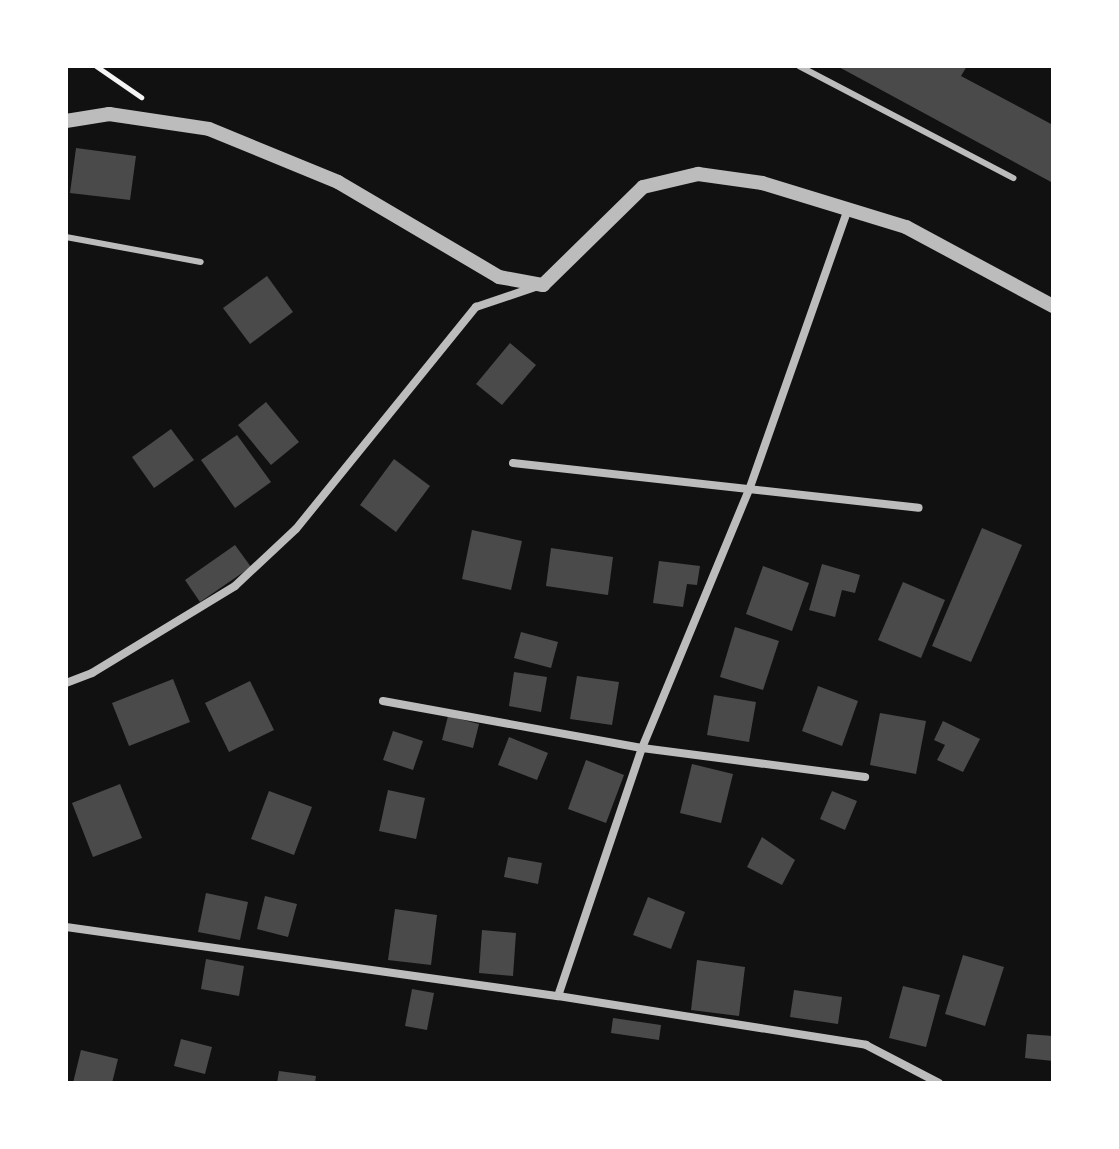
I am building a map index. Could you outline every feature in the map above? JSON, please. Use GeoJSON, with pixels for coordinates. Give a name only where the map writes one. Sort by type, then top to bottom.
{"type":"FeatureCollection","features":[{"type":"Feature","properties":{"kind":"street"},"geometry":{"type":"LineString","coordinates":[[66,121],[109,114],[209,129],[338,182],[499,277],[543,285]]}},
{"type":"Feature","properties":{"kind":"street"},"geometry":{"type":"LineString","coordinates":[[66,683],[92,673],[235,586],[296,529],[476,307],[543,285],[643,187],[698,174],[762,183],[906,227],[1053,306]]}},
{"type":"Feature","properties":{"kind":"street"},"geometry":{"type":"LineString","coordinates":[[558,996],[642,748],[749,490],[848,209]]}},
{"type":"Feature","properties":{"kind":"street"},"geometry":{"type":"LineString","coordinates":[[513,463],[919,508]]}},
{"type":"Feature","properties":{"kind":"street"},"geometry":{"type":"LineString","coordinates":[[383,701],[642,748],[865,777]]}},
{"type":"Feature","properties":{"kind":"street"},"geometry":{"type":"LineString","coordinates":[[66,927],[558,996],[866,1045],[939,1083]]}},
{"type":"Feature","properties":{"kind":"lane"},"geometry":{"type":"LineString","coordinates":[[799,66],[1013,178]]}},
{"type":"Feature","properties":{"kind":"lane"},"geometry":{"type":"LineString","coordinates":[[66,237],[201,262]]}},
{"type":"Feature","properties":{"kind":"building"},"geometry":{"type":"Polygon","coordinates":[[[837,66],[967,66],[961,76],[1053,125],[1053,183],[837,66]]]}},
{"type":"Feature","properties":{"kind":"building"},"geometry":{"type":"Polygon","coordinates":[[[76,148],[136,156],[130,200],[70,193],[76,148]]]}},
{"type":"Feature","properties":{"kind":"building"},"geometry":{"type":"Polygon","coordinates":[[[267,276],[293,312],[250,344],[223,308],[267,276]]]}},
{"type":"Feature","properties":{"kind":"building"},"geometry":{"type":"Polygon","coordinates":[[[510,343],[536,365],[502,405],[476,384],[510,343]]]}},
{"type":"Feature","properties":{"kind":"building"},"geometry":{"type":"Polygon","coordinates":[[[266,402],[299,442],[271,465],[238,425],[266,402]]]}},
{"type":"Feature","properties":{"kind":"building"},"geometry":{"type":"Polygon","coordinates":[[[171,429],[194,460],[154,488],[132,457],[171,429]]]}},
{"type":"Feature","properties":{"kind":"building"},"geometry":{"type":"Polygon","coordinates":[[[237,435],[271,482],[235,508],[201,460],[237,435]]]}},
{"type":"Feature","properties":{"kind":"building"},"geometry":{"type":"Polygon","coordinates":[[[394,459],[430,486],[396,532],[360,505],[394,459]]]}},
{"type":"Feature","properties":{"kind":"building"},"geometry":{"type":"Polygon","coordinates":[[[982,528],[1022,545],[971,662],[932,646],[982,528]]]}},
{"type":"Feature","properties":{"kind":"building"},"geometry":{"type":"Polygon","coordinates":[[[472,530],[522,541],[511,590],[462,579],[472,530]]]}},
{"type":"Feature","properties":{"kind":"building"},"geometry":{"type":"Polygon","coordinates":[[[235,545],[251,567],[200,602],[185,580],[235,545]]]}},
{"type":"Feature","properties":{"kind":"building"},"geometry":{"type":"Polygon","coordinates":[[[551,548],[613,557],[608,595],[546,586],[551,548]]]}},
{"type":"Feature","properties":{"kind":"building"},"geometry":{"type":"Polygon","coordinates":[[[659,561],[700,566],[697,585],[687,584],[683,607],[653,603],[659,561]]]}},
{"type":"Feature","properties":{"kind":"building"},"geometry":{"type":"Polygon","coordinates":[[[822,564],[860,575],[855,593],[842,590],[835,617],[809,610],[822,564]]]}},
{"type":"Feature","properties":{"kind":"building"},"geometry":{"type":"Polygon","coordinates":[[[763,566],[809,583],[792,631],[746,614],[763,566]]]}},
{"type":"Feature","properties":{"kind":"building"},"geometry":{"type":"Polygon","coordinates":[[[903,582],[945,600],[921,658],[878,640],[903,582]]]}},
{"type":"Feature","properties":{"kind":"building"},"geometry":{"type":"Polygon","coordinates":[[[735,627],[779,641],[763,690],[720,677],[735,627]]]}},
{"type":"Feature","properties":{"kind":"building"},"geometry":{"type":"Polygon","coordinates":[[[521,632],[558,642],[551,668],[514,658],[521,632]]]}},
{"type":"Feature","properties":{"kind":"building"},"geometry":{"type":"Polygon","coordinates":[[[514,672],[547,677],[541,712],[509,706],[514,672]]]}},
{"type":"Feature","properties":{"kind":"building"},"geometry":{"type":"Polygon","coordinates":[[[577,676],[619,682],[612,725],[570,719],[577,676]]]}},
{"type":"Feature","properties":{"kind":"building"},"geometry":{"type":"Polygon","coordinates":[[[173,679],[190,722],[129,746],[112,703],[173,679]]]}},
{"type":"Feature","properties":{"kind":"building"},"geometry":{"type":"Polygon","coordinates":[[[250,681],[274,730],[229,752],[205,703],[250,681]]]}},
{"type":"Feature","properties":{"kind":"building"},"geometry":{"type":"Polygon","coordinates":[[[818,686],[858,701],[842,746],[802,731],[818,686]]]}},
{"type":"Feature","properties":{"kind":"building"},"geometry":{"type":"Polygon","coordinates":[[[714,695],[756,702],[749,742],[707,735],[714,695]]]}},
{"type":"Feature","properties":{"kind":"building"},"geometry":{"type":"Polygon","coordinates":[[[880,713],[926,721],[916,774],[870,765],[880,713]]]}},
{"type":"Feature","properties":{"kind":"building"},"geometry":{"type":"Polygon","coordinates":[[[448,716],[479,724],[473,748],[442,740],[448,716]]]}},
{"type":"Feature","properties":{"kind":"building"},"geometry":{"type":"Polygon","coordinates":[[[943,721],[980,739],[963,772],[937,760],[945,745],[934,740],[943,721]]]}},
{"type":"Feature","properties":{"kind":"building"},"geometry":{"type":"Polygon","coordinates":[[[393,731],[423,741],[413,770],[383,760],[393,731]]]}},
{"type":"Feature","properties":{"kind":"building"},"geometry":{"type":"Polygon","coordinates":[[[509,737],[548,753],[537,780],[498,765],[509,737]]]}},
{"type":"Feature","properties":{"kind":"building"},"geometry":{"type":"Polygon","coordinates":[[[586,760],[624,775],[606,823],[568,809],[586,760]]]}},
{"type":"Feature","properties":{"kind":"building"},"geometry":{"type":"Polygon","coordinates":[[[692,764],[733,774],[721,823],[680,813],[692,764]]]}},
{"type":"Feature","properties":{"kind":"building"},"geometry":{"type":"Polygon","coordinates":[[[120,784],[142,838],[93,857],[72,803],[120,784]]]}},
{"type":"Feature","properties":{"kind":"building"},"geometry":{"type":"Polygon","coordinates":[[[388,790],[425,798],[416,839],[379,831],[388,790]]]}},
{"type":"Feature","properties":{"kind":"building"},"geometry":{"type":"Polygon","coordinates":[[[269,791],[312,807],[294,855],[251,839],[269,791]]]}},
{"type":"Feature","properties":{"kind":"building"},"geometry":{"type":"Polygon","coordinates":[[[832,791],[857,801],[845,830],[820,819],[832,791]]]}},
{"type":"Feature","properties":{"kind":"building"},"geometry":{"type":"Polygon","coordinates":[[[762,837],[795,860],[782,885],[747,867],[762,837]]]}},
{"type":"Feature","properties":{"kind":"building"},"geometry":{"type":"Polygon","coordinates":[[[508,857],[542,863],[538,884],[504,877],[508,857]]]}},
{"type":"Feature","properties":{"kind":"building"},"geometry":{"type":"Polygon","coordinates":[[[206,893],[248,902],[240,940],[198,932],[206,893]]]}},
{"type":"Feature","properties":{"kind":"building"},"geometry":{"type":"Polygon","coordinates":[[[265,896],[297,904],[288,937],[257,929],[265,896]]]}},
{"type":"Feature","properties":{"kind":"building"},"geometry":{"type":"Polygon","coordinates":[[[648,897],[685,912],[671,949],[633,935],[648,897]]]}},
{"type":"Feature","properties":{"kind":"building"},"geometry":{"type":"Polygon","coordinates":[[[395,909],[437,915],[431,965],[388,960],[395,909]]]}},
{"type":"Feature","properties":{"kind":"building"},"geometry":{"type":"Polygon","coordinates":[[[482,930],[516,933],[513,976],[479,973],[482,930]]]}},
{"type":"Feature","properties":{"kind":"building"},"geometry":{"type":"Polygon","coordinates":[[[963,955],[1004,967],[985,1026],[945,1014],[963,955]]]}},
{"type":"Feature","properties":{"kind":"building"},"geometry":{"type":"Polygon","coordinates":[[[206,959],[244,966],[239,996],[201,989],[206,959]]]}},
{"type":"Feature","properties":{"kind":"building"},"geometry":{"type":"Polygon","coordinates":[[[697,960],[745,967],[739,1016],[691,1010],[697,960]]]}},
{"type":"Feature","properties":{"kind":"building"},"geometry":{"type":"Polygon","coordinates":[[[903,986],[940,995],[926,1047],[889,1038],[903,986]]]}},
{"type":"Feature","properties":{"kind":"building"},"geometry":{"type":"Polygon","coordinates":[[[412,989],[434,993],[427,1030],[405,1026],[412,989]]]}},
{"type":"Feature","properties":{"kind":"building"},"geometry":{"type":"Polygon","coordinates":[[[794,990],[842,997],[838,1024],[790,1017],[794,990]]]}},
{"type":"Feature","properties":{"kind":"building"},"geometry":{"type":"Polygon","coordinates":[[[613,1018],[661,1025],[659,1040],[611,1033],[613,1018]]]}},
{"type":"Feature","properties":{"kind":"building"},"geometry":{"type":"Polygon","coordinates":[[[1027,1034],[1053,1036],[1053,1061],[1025,1058],[1027,1034]]]}},
{"type":"Feature","properties":{"kind":"building"},"geometry":{"type":"Polygon","coordinates":[[[181,1039],[212,1047],[205,1074],[174,1066],[181,1039]]]}},
{"type":"Feature","properties":{"kind":"building"},"geometry":{"type":"Polygon","coordinates":[[[81,1050],[118,1059],[112,1083],[73,1083],[81,1050]]]}},
{"type":"Feature","properties":{"kind":"building"},"geometry":{"type":"Polygon","coordinates":[[[279,1071],[316,1076],[315,1083],[277,1083],[279,1071]]]}}]}
